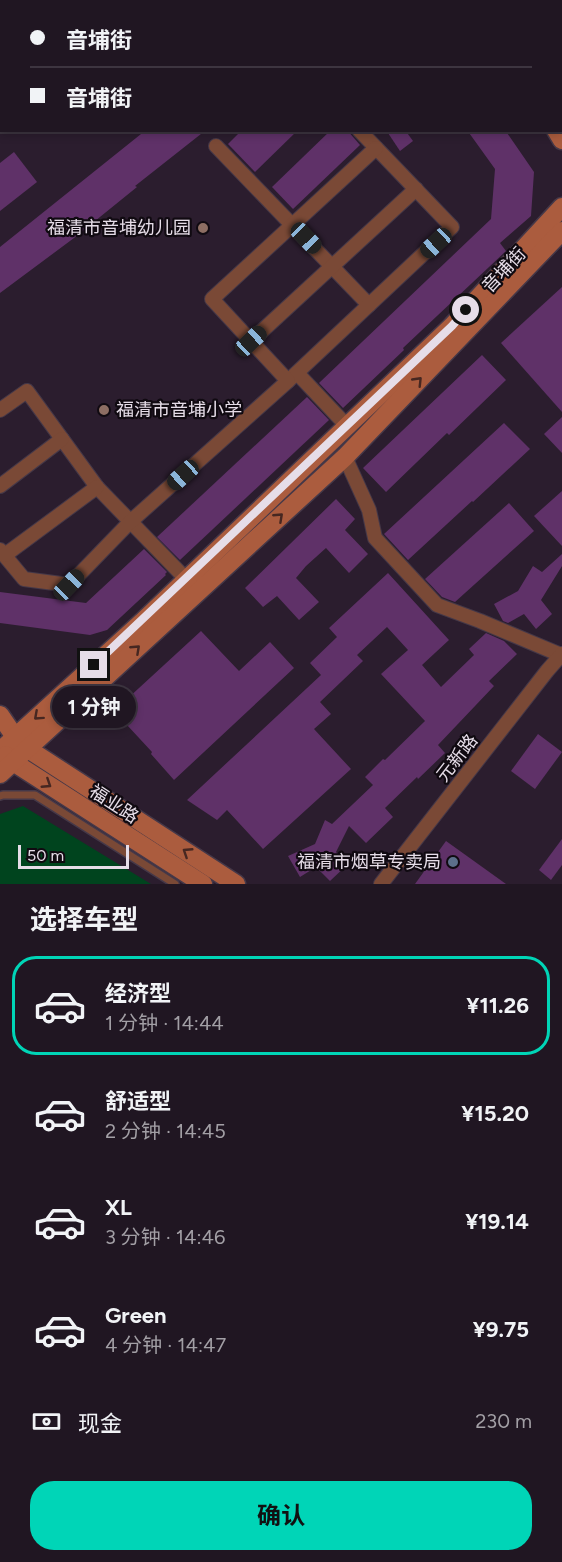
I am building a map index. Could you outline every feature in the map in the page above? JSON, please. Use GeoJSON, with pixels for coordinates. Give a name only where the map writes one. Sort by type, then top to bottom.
{"type":"FeatureCollection","features":[{"type":"Feature","properties":{"kind":"street"},"geometry":{"type":"LineString","coordinates":[[97,487],[2,553],[24,579],[69,585],[130,522],[292,377],[452,227],[361,132]]}},
{"type":"Feature","properties":{"kind":"street"},"geometry":{"type":"LineString","coordinates":[[216,146],[369,304]]}},
{"type":"Feature","properties":{"kind":"street"},"geometry":{"type":"LineString","coordinates":[[347,426],[251,341],[212,299],[376,148]]}},
{"type":"Feature","properties":{"kind":"street"},"geometry":{"type":"LineString","coordinates":[[251,341],[417,189]]}},
{"type":"Feature","properties":{"kind":"street","name":"音埔街"},"geometry":{"type":"LineString","coordinates":[[22,743],[186,579],[452,326],[562,207]]}},
{"type":"Feature","properties":{"kind":"street","name":"音埔街"},"geometry":{"type":"LineString","coordinates":[[3,757],[22,743],[345,457],[562,231]]}},
{"type":"Feature","properties":{"kind":"street"},"geometry":{"type":"LineString","coordinates":[[0,410],[27,391],[97,487],[186,579]]}},
{"type":"Feature","properties":{"kind":"street"},"geometry":{"type":"LineString","coordinates":[[0,486],[62,439]]}},
{"type":"Feature","properties":{"kind":"street"},"geometry":{"type":"LineString","coordinates":[[345,457],[369,510],[375,538],[437,605],[561,655]]}},
{"type":"Feature","properties":{"kind":"street","name":"元新路"},"geometry":{"type":"LineString","coordinates":[[381,884],[561,655]]}},
{"type":"Feature","properties":{"kind":"street","name":"福业路"},"geometry":{"type":"LineString","coordinates":[[0,715],[22,743],[236,884]]}},
{"type":"Feature","properties":{"kind":"street","name":"福业路"},"geometry":{"type":"LineString","coordinates":[[3,757],[203,884]]}},
{"type":"Feature","properties":{"kind":"lane"},"geometry":{"type":"LineString","coordinates":[[0,796],[34,795],[175,884]]}},
{"type":"Feature","properties":{"kind":"green space"},"geometry":{"type":"Polygon","coordinates":[[[23,806],[151,884],[0,884],[0,814],[23,806]]]}},
{"type":"Feature","properties":{"kind":"building"},"geometry":{"type":"Polygon","coordinates":[[[144,132],[203,132],[74,238],[0,293],[0,247],[144,132]]]}},
{"type":"Feature","properties":{"kind":"building"},"geometry":{"type":"Polygon","coordinates":[[[240,132],[296,132],[255,172],[228,144],[240,132]]]}},
{"type":"Feature","properties":{"kind":"building"},"geometry":{"type":"Polygon","coordinates":[[[329,132],[349,132],[360,145],[293,209],[272,187],[329,132]]]}},
{"type":"Feature","properties":{"kind":"building"},"geometry":{"type":"Polygon","coordinates":[[[387,132],[406,132],[413,141],[400,151],[387,132]]]}},
{"type":"Feature","properties":{"kind":"building"},"geometry":{"type":"Polygon","coordinates":[[[468,132],[506,132],[534,172],[531,216],[500,243],[506,251],[343,408],[319,383],[491,219],[495,169],[468,132]]]}},
{"type":"Feature","properties":{"kind":"building"},"geometry":{"type":"Polygon","coordinates":[[[14,152],[37,182],[0,211],[0,163],[14,152]]]}},
{"type":"Feature","properties":{"kind":"building"},"geometry":{"type":"Polygon","coordinates":[[[562,287],[562,412],[501,343],[562,287]]]}},
{"type":"Feature","properties":{"kind":"building"},"geometry":{"type":"Polygon","coordinates":[[[482,355],[506,380],[386,492],[363,468],[482,355]]]}},
{"type":"Feature","properties":{"kind":"building"},"geometry":{"type":"Polygon","coordinates":[[[307,397],[329,420],[180,560],[157,537],[307,397]]]}},
{"type":"Feature","properties":{"kind":"building"},"geometry":{"type":"Polygon","coordinates":[[[562,417],[562,453],[544,434],[562,417]]]}},
{"type":"Feature","properties":{"kind":"building"},"geometry":{"type":"Polygon","coordinates":[[[504,423],[530,449],[408,560],[384,534],[504,423]]]}},
{"type":"Feature","properties":{"kind":"building"},"geometry":{"type":"Polygon","coordinates":[[[562,491],[562,546],[534,516],[562,491]]]}},
{"type":"Feature","properties":{"kind":"building"},"geometry":{"type":"Polygon","coordinates":[[[336,499],[355,519],[345,530],[368,554],[349,573],[326,548],[306,566],[296,578],[319,602],[299,620],[277,596],[263,607],[245,588],[336,499]]]}},
{"type":"Feature","properties":{"kind":"building"},"geometry":{"type":"Polygon","coordinates":[[[509,503],[534,531],[455,602],[442,597],[425,579],[509,503]]]}},
{"type":"Feature","properties":{"kind":"building"},"geometry":{"type":"Polygon","coordinates":[[[144,549],[167,572],[166,575],[107,630],[90,635],[0,623],[0,592],[86,603],[144,549]]]}},
{"type":"Feature","properties":{"kind":"building"},"geometry":{"type":"Polygon","coordinates":[[[562,554],[562,566],[541,600],[552,614],[536,629],[524,614],[508,623],[503,621],[494,604],[518,591],[533,566],[542,572],[562,554]]]}},
{"type":"Feature","properties":{"kind":"building"},"geometry":{"type":"Polygon","coordinates":[[[388,573],[449,640],[422,665],[441,687],[474,655],[469,649],[486,633],[504,641],[517,654],[489,681],[494,686],[438,745],[445,753],[385,808],[393,817],[366,843],[349,826],[336,852],[347,865],[330,881],[316,867],[300,877],[288,856],[315,844],[325,820],[332,824],[373,785],[365,777],[425,721],[381,674],[408,650],[387,627],[357,655],[363,661],[320,702],[331,714],[314,729],[351,769],[263,849],[227,810],[217,820],[187,800],[321,675],[310,663],[337,637],[329,628],[388,573]]]}},
{"type":"Feature","properties":{"kind":"building"},"geometry":{"type":"Polygon","coordinates":[[[201,631],[239,671],[270,642],[294,668],[174,780],[114,711],[201,631]]]}},
{"type":"Feature","properties":{"kind":"building"},"geometry":{"type":"Polygon","coordinates":[[[538,734],[562,752],[535,789],[511,771],[538,734]]]}},
{"type":"Feature","properties":{"kind":"building"},"geometry":{"type":"Polygon","coordinates":[[[562,839],[562,865],[551,880],[539,870],[562,839]]]}},
{"type":"Feature","properties":{"kind":"building","name":"福清市烟草专卖局"},"geometry":{"type":"Polygon","coordinates":[[[446,841],[506,884],[415,884],[446,841]]]}},
{"type":"Feature","properties":{"kind":"place","name":"福清市音埔幼儿园"},"geometry":{"type":"Point","coordinates":[203,228]}},
{"type":"Feature","properties":{"kind":"place","name":"福清市音埔小学"},"geometry":{"type":"Point","coordinates":[104,410]}},
{"type":"Feature","properties":{"kind":"place","name":"福清市烟草专卖局"},"geometry":{"type":"Point","coordinates":[453,862]}},
{"type":"Feature","properties":{"kind":"route"},"geometry":{"type":"LineString","coordinates":[[94,665],[142,622],[452,326],[466,310]]}}]}
